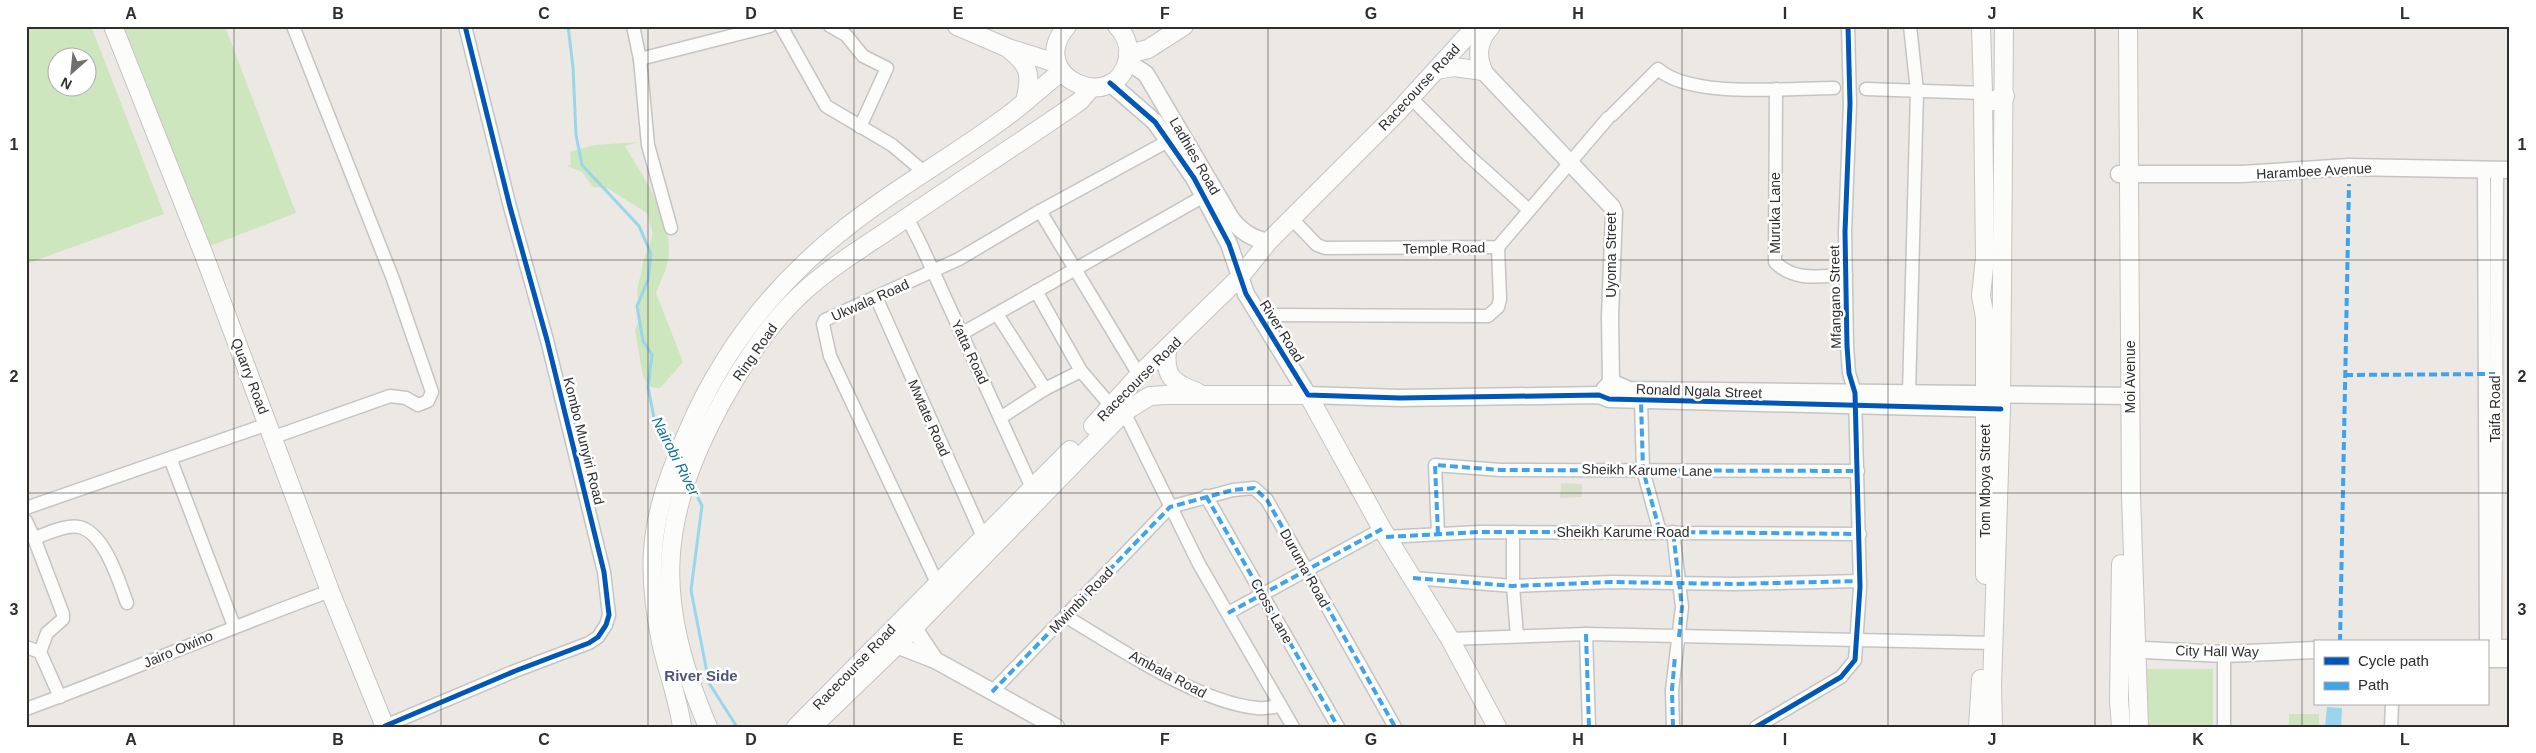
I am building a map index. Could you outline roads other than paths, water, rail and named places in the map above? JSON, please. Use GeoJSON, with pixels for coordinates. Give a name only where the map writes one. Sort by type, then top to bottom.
{"type":"FeatureCollection","features":[{"type":"Feature","properties":{"kind":"main road","name":"Quarry Road"},"geometry":{"type":"LineString","coordinates":[[113,26],[204,255],[330,591],[385,727]]}},
{"type":"Feature","properties":{"kind":"main road"},"geometry":{"type":"LineString","coordinates":[[957,26],[1058,67],[1079,85],[1090,88],[1110,83],[1118,78],[1128,58],[1127,42],[1117,26]]}},
{"type":"Feature","properties":{"kind":"main road"},"geometry":{"type":"LineString","coordinates":[[1058,67],[1059,37],[1067,26]]}},
{"type":"Feature","properties":{"kind":"main road"},"geometry":{"type":"LineString","coordinates":[[1128,58],[1148,49],[1184,26]]}},
{"type":"Feature","properties":{"kind":"main road","name":"Racecourse Road"},"geometry":{"type":"LineString","coordinates":[[796,727],[889,642],[1117,409],[1139,375],[1167,350],[1240,277],[1268,242],[1411,98],[1476,26]]}},
{"type":"Feature","properties":{"kind":"main road"},"geometry":{"type":"LineString","coordinates":[[1483,71],[1478,59],[1479,44],[1491,26]]}},
{"type":"Feature","properties":{"kind":"main road","name":"Tom Mboya Street"},"geometry":{"type":"LineString","coordinates":[[1981,26],[1985,258],[1981,296],[1985,317],[1993,401]]}},
{"type":"Feature","properties":{"kind":"main road","name":"Tom Mboya Street"},"geometry":{"type":"LineString","coordinates":[[1993,727],[1988,642],[1993,401],[2004,96],[2004,26]]}},
{"type":"Feature","properties":{"kind":"main road","name":"Moi Avenue"},"geometry":{"type":"LineString","coordinates":[[2118,26],[2124,174]]}},
{"type":"Feature","properties":{"kind":"main road","name":"Moi Avenue"},"geometry":{"type":"LineString","coordinates":[[2128,26],[2124,174],[2128,649],[2140,727]]}},
{"type":"Feature","properties":{"kind":"main road"},"geometry":{"type":"LineString","coordinates":[[1008,48],[1025,63],[1028,71],[1029,81],[1025,101]]}},
{"type":"Feature","properties":{"kind":"main road","name":"Ring Road"},"geometry":{"type":"LineString","coordinates":[[708,727],[676,634],[669,588],[674,519],[682,466],[695,415],[741,335],[781,286],[812,255],[848,225],[1001,121],[1025,101],[1058,67]]}},
{"type":"Feature","properties":{"kind":"main road"},"geometry":{"type":"LineString","coordinates":[[1436,70],[1454,67],[1483,71]]}},
{"type":"Feature","properties":{"kind":"main road"},"geometry":{"type":"LineString","coordinates":[[1982,74],[1990,70],[2004,75]]}},
{"type":"Feature","properties":{"kind":"main road","name":"Ring Road"},"geometry":{"type":"LineString","coordinates":[[682,727],[661,643],[654,597],[654,541],[660,506],[738,373],[766,332],[801,294],[828,271],[1080,102],[1090,88]]}},
{"type":"Feature","properties":{"kind":"main road"},"geometry":{"type":"LineString","coordinates":[[1983,95],[1992,101],[2004,96]]}},
{"type":"Feature","properties":{"kind":"main road","name":"Ronald Ngala Street"},"geometry":{"type":"LineString","coordinates":[[1167,350],[1166,363],[1173,380],[1181,386],[1200,393]]}},
{"type":"Feature","properties":{"kind":"main road","name":"Ronald Ngala Street"},"geometry":{"type":"LineString","coordinates":[[1150,396],[1200,393],[1308,395]]}},
{"type":"Feature","properties":{"kind":"main road","name":"River Road"},"geometry":{"type":"LineString","coordinates":[[1308,395],[1384,533],[1450,639],[1497,727]]}},
{"type":"Feature","properties":{"kind":"main road","name":"Racecourse Road"},"geometry":{"type":"LineString","coordinates":[[909,622],[938,584],[1032,488],[1117,409],[1150,396]]}},
{"type":"Feature","properties":{"kind":"main road","name":"Racecourse Road"},"geometry":{"type":"LineString","coordinates":[[812,727],[889,642]]}},
{"type":"Feature","properties":{"kind":"main road","name":"Tom Mboya Street"},"geometry":{"type":"LineString","coordinates":[[1978,727],[1988,642]]}},
{"type":"Feature","properties":{"kind":"main road","name":"Moi Avenue"},"geometry":{"type":"LineString","coordinates":[[2121,727],[2118,700],[2128,649]]}},
{"type":"Feature","properties":{"kind":"street"},"geometry":{"type":"LineString","coordinates":[[26,508],[170,458],[390,396],[406,398],[418,405],[428,401],[432,392],[393,280],[293,26]]}},
{"type":"Feature","properties":{"kind":"street","name":"Kombo Munyiri Road"},"geometry":{"type":"LineString","coordinates":[[385,727],[515,671],[589,643],[598,637],[606,625],[608,615],[604,572],[579,467],[465,26]]}},
{"type":"Feature","properties":{"kind":"street"},"geometry":{"type":"LineString","coordinates":[[633,26],[640,59],[648,145],[671,228]]}},
{"type":"Feature","properties":{"kind":"street"},"geometry":{"type":"LineString","coordinates":[[640,59],[770,26]]}},
{"type":"Feature","properties":{"kind":"street"},"geometry":{"type":"LineString","coordinates":[[780,26],[826,106],[892,145],[924,172]]}},
{"type":"Feature","properties":{"kind":"street"},"geometry":{"type":"LineString","coordinates":[[830,26],[846,34],[863,56],[887,68],[860,127]]}},
{"type":"Feature","properties":{"kind":"street"},"geometry":{"type":"LineString","coordinates":[[1848,26],[1849,71],[1866,89],[1983,95]]}},
{"type":"Feature","properties":{"kind":"street"},"geometry":{"type":"LineString","coordinates":[[1909,393],[1917,91],[1910,26]]}},
{"type":"Feature","properties":{"kind":"street","name":"Ladhies Road"},"geometry":{"type":"LineString","coordinates":[[1128,58],[1146,74],[1232,220],[1241,231],[1252,238],[1268,242]]}},
{"type":"Feature","properties":{"kind":"street","name":"Temple Road"},"geometry":{"type":"LineString","coordinates":[[1292,219],[1317,245],[1325,248],[1498,247],[1610,116],[1658,69],[1669,78],[1692,84],[1730,90],[1776,89]]}},
{"type":"Feature","properties":{"kind":"street","name":"Uyoma Street"},"geometry":{"type":"LineString","coordinates":[[1483,71],[1610,203],[1614,212],[1610,317],[1611,382]]}},
{"type":"Feature","properties":{"kind":"street"},"geometry":{"type":"LineString","coordinates":[[1834,88],[1849,71]]}},
{"type":"Feature","properties":{"kind":"street","name":"Mfangano Street"},"geometry":{"type":"LineString","coordinates":[[1756,727],[1841,676],[1855,660],[1858,639],[1860,534],[1855,399],[1847,346],[1845,232],[1850,104],[1849,71]]}},
{"type":"Feature","properties":{"kind":"street","name":"Ladhies Road"},"geometry":{"type":"LineString","coordinates":[[1110,83],[1145,111],[1170,140],[1204,196],[1229,244],[1240,277]]}},
{"type":"Feature","properties":{"kind":"street"},"geometry":{"type":"LineString","coordinates":[[1776,89],[1834,88],[1850,104],[1866,89]]}},
{"type":"Feature","properties":{"kind":"street","name":"Muruka Lane"},"geometry":{"type":"LineString","coordinates":[[1776,89],[1775,262],[1784,271],[1800,276],[1846,275]]}},
{"type":"Feature","properties":{"kind":"street"},"geometry":{"type":"LineString","coordinates":[[1411,98],[1468,155],[1529,210]]}},
{"type":"Feature","properties":{"kind":"street","name":"Ukwala Road"},"geometry":{"type":"LineString","coordinates":[[938,584],[830,356],[823,328],[825,320],[933,272],[1170,140]]}},
{"type":"Feature","properties":{"kind":"street","name":"Harambee Avenue"},"geometry":{"type":"LineString","coordinates":[[2124,174],[2242,174],[2349,167],[2497,170]]}},
{"type":"Feature","properties":{"kind":"street","name":"Taifa Road"},"geometry":{"type":"LineString","coordinates":[[2496,652],[2497,170]]}},
{"type":"Feature","properties":{"kind":"street"},"geometry":{"type":"LineString","coordinates":[[961,334],[1204,196]]}},
{"type":"Feature","properties":{"kind":"street"},"geometry":{"type":"LineString","coordinates":[[1040,211],[1139,375]]}},
{"type":"Feature","properties":{"kind":"street","name":"Yatta Road"},"geometry":{"type":"LineString","coordinates":[[907,217],[1032,488]]}},
{"type":"Feature","properties":{"kind":"street"},"geometry":{"type":"LineString","coordinates":[[1258,315],[1479,316],[1494,313],[1500,299],[1498,247]]}},
{"type":"Feature","properties":{"kind":"street","name":"River Road"},"geometry":{"type":"LineString","coordinates":[[1240,277],[1258,315],[1308,395]]}},
{"type":"Feature","properties":{"kind":"street"},"geometry":{"type":"LineString","coordinates":[[1036,291],[1081,371],[1102,398],[1117,409],[1279,706],[1293,727]]}},
{"type":"Feature","properties":{"kind":"street","name":"Mwtate Road"},"geometry":{"type":"LineString","coordinates":[[876,297],[984,539]]}},
{"type":"Feature","properties":{"kind":"street"},"geometry":{"type":"LineString","coordinates":[[997,314],[1045,389]]}},
{"type":"Feature","properties":{"kind":"street"},"geometry":{"type":"LineString","coordinates":[[1000,418],[1045,389],[1081,371]]}},
{"type":"Feature","properties":{"kind":"street"},"geometry":{"type":"LineString","coordinates":[[1599,395],[1611,382]]}},
{"type":"Feature","properties":{"kind":"street","name":"Ronald Ngala Street"},"geometry":{"type":"LineString","coordinates":[[1611,382],[1629,390],[1855,399],[1909,393],[1993,401]]}},
{"type":"Feature","properties":{"kind":"street","name":"Ronald Ngala Street"},"geometry":{"type":"LineString","coordinates":[[1308,395],[1400,398],[1599,395],[1609,399],[1641,401],[1855,399],[1993,401],[2125,396]]}},
{"type":"Feature","properties":{"kind":"street"},"geometry":{"type":"LineString","coordinates":[[1641,401],[1643,470],[1666,532],[1679,584],[1682,607],[1672,690],[1673,727]]}},
{"type":"Feature","properties":{"kind":"street"},"geometry":{"type":"LineString","coordinates":[[170,458],[234,626]]}},
{"type":"Feature","properties":{"kind":"street","name":"Sheikh Karume Lane"},"geometry":{"type":"LineString","coordinates":[[1438,534],[1435,466],[1501,470],[1858,472]]}},
{"type":"Feature","properties":{"kind":"street","name":"Duruma Road"},"geometry":{"type":"LineString","coordinates":[[1170,507],[1206,496],[1243,488],[1259,491],[1267,500],[1394,727]]}},
{"type":"Feature","properties":{"kind":"street","name":"Cross Lane"},"geometry":{"type":"LineString","coordinates":[[1206,496],[1338,727]]}},
{"type":"Feature","properties":{"kind":"street","name":"Mwimbi Road"},"geometry":{"type":"LineString","coordinates":[[992,692],[1170,507]]}},
{"type":"Feature","properties":{"kind":"street"},"geometry":{"type":"LineString","coordinates":[[26,521],[63,614],[63,619],[47,633],[40,652],[60,697]]}},
{"type":"Feature","properties":{"kind":"street"},"geometry":{"type":"LineString","coordinates":[[34,538],[78,526],[87,530],[96,537],[115,569],[127,602]]}},
{"type":"Feature","properties":{"kind":"street"},"geometry":{"type":"LineString","coordinates":[[1512,532],[1513,586],[1517,636]]}},
{"type":"Feature","properties":{"kind":"street","name":"Sheikh Karume Road"},"geometry":{"type":"LineString","coordinates":[[1228,613],[1384,533],[1666,532],[1860,534]]}},
{"type":"Feature","properties":{"kind":"street"},"geometry":{"type":"LineString","coordinates":[[1413,578],[1513,586],[1612,582],[1679,584],[1860,581]]}},
{"type":"Feature","properties":{"kind":"street","name":"Jairo Owino"},"geometry":{"type":"LineString","coordinates":[[26,710],[234,626],[330,591]]}},
{"type":"Feature","properties":{"kind":"street","name":"Ambala Road"},"geometry":{"type":"LineString","coordinates":[[1065,616],[1152,666],[1211,697],[1258,708],[1279,706]]}},
{"type":"Feature","properties":{"kind":"street"},"geometry":{"type":"LineString","coordinates":[[909,622],[935,660]]}},
{"type":"Feature","properties":{"kind":"street"},"geometry":{"type":"LineString","coordinates":[[1450,639],[1586,634],[1988,642]]}},
{"type":"Feature","properties":{"kind":"street"},"geometry":{"type":"LineString","coordinates":[[1586,634],[1589,727]]}},
{"type":"Feature","properties":{"kind":"street"},"geometry":{"type":"LineString","coordinates":[[889,642],[935,660],[1056,727]]}},
{"type":"Feature","properties":{"kind":"street"},"geometry":{"type":"LineString","coordinates":[[26,647],[40,652]]}},
{"type":"Feature","properties":{"kind":"street","name":"City Hall Way"},"geometry":{"type":"LineString","coordinates":[[2128,649],[2224,654],[2314,650]]}},
{"type":"Feature","properties":{"kind":"street"},"geometry":{"type":"LineString","coordinates":[[2224,654],[2224,727]]}},
{"type":"Feature","properties":{"kind":"street"},"geometry":{"type":"LineString","coordinates":[[2391,727],[2392,706]]}},
{"type":"Feature","properties":{"kind":"water"},"geometry":{"type":"Polygon","coordinates":[[[2327,707],[2342,708],[2341,727],[2325,727],[2327,707]]]}},
{"type":"Feature","properties":{"kind":"waterway","name":"Nairobi River"},"geometry":{"type":"LineString","coordinates":[[568,26],[573,67],[576,135],[582,165],[639,226],[651,254],[648,280],[637,306],[643,341],[652,355],[648,387],[654,418],[673,452]]}},
{"type":"Feature","properties":{"kind":"waterway","name":"Nairobi River"},"geometry":{"type":"LineString","coordinates":[[692,485],[702,506],[691,590],[709,683],[737,727]]}},
{"type":"Feature","properties":{"kind":"district","name":"River Side"},"geometry":{"type":"Point","coordinates":[701,675]}}]}
